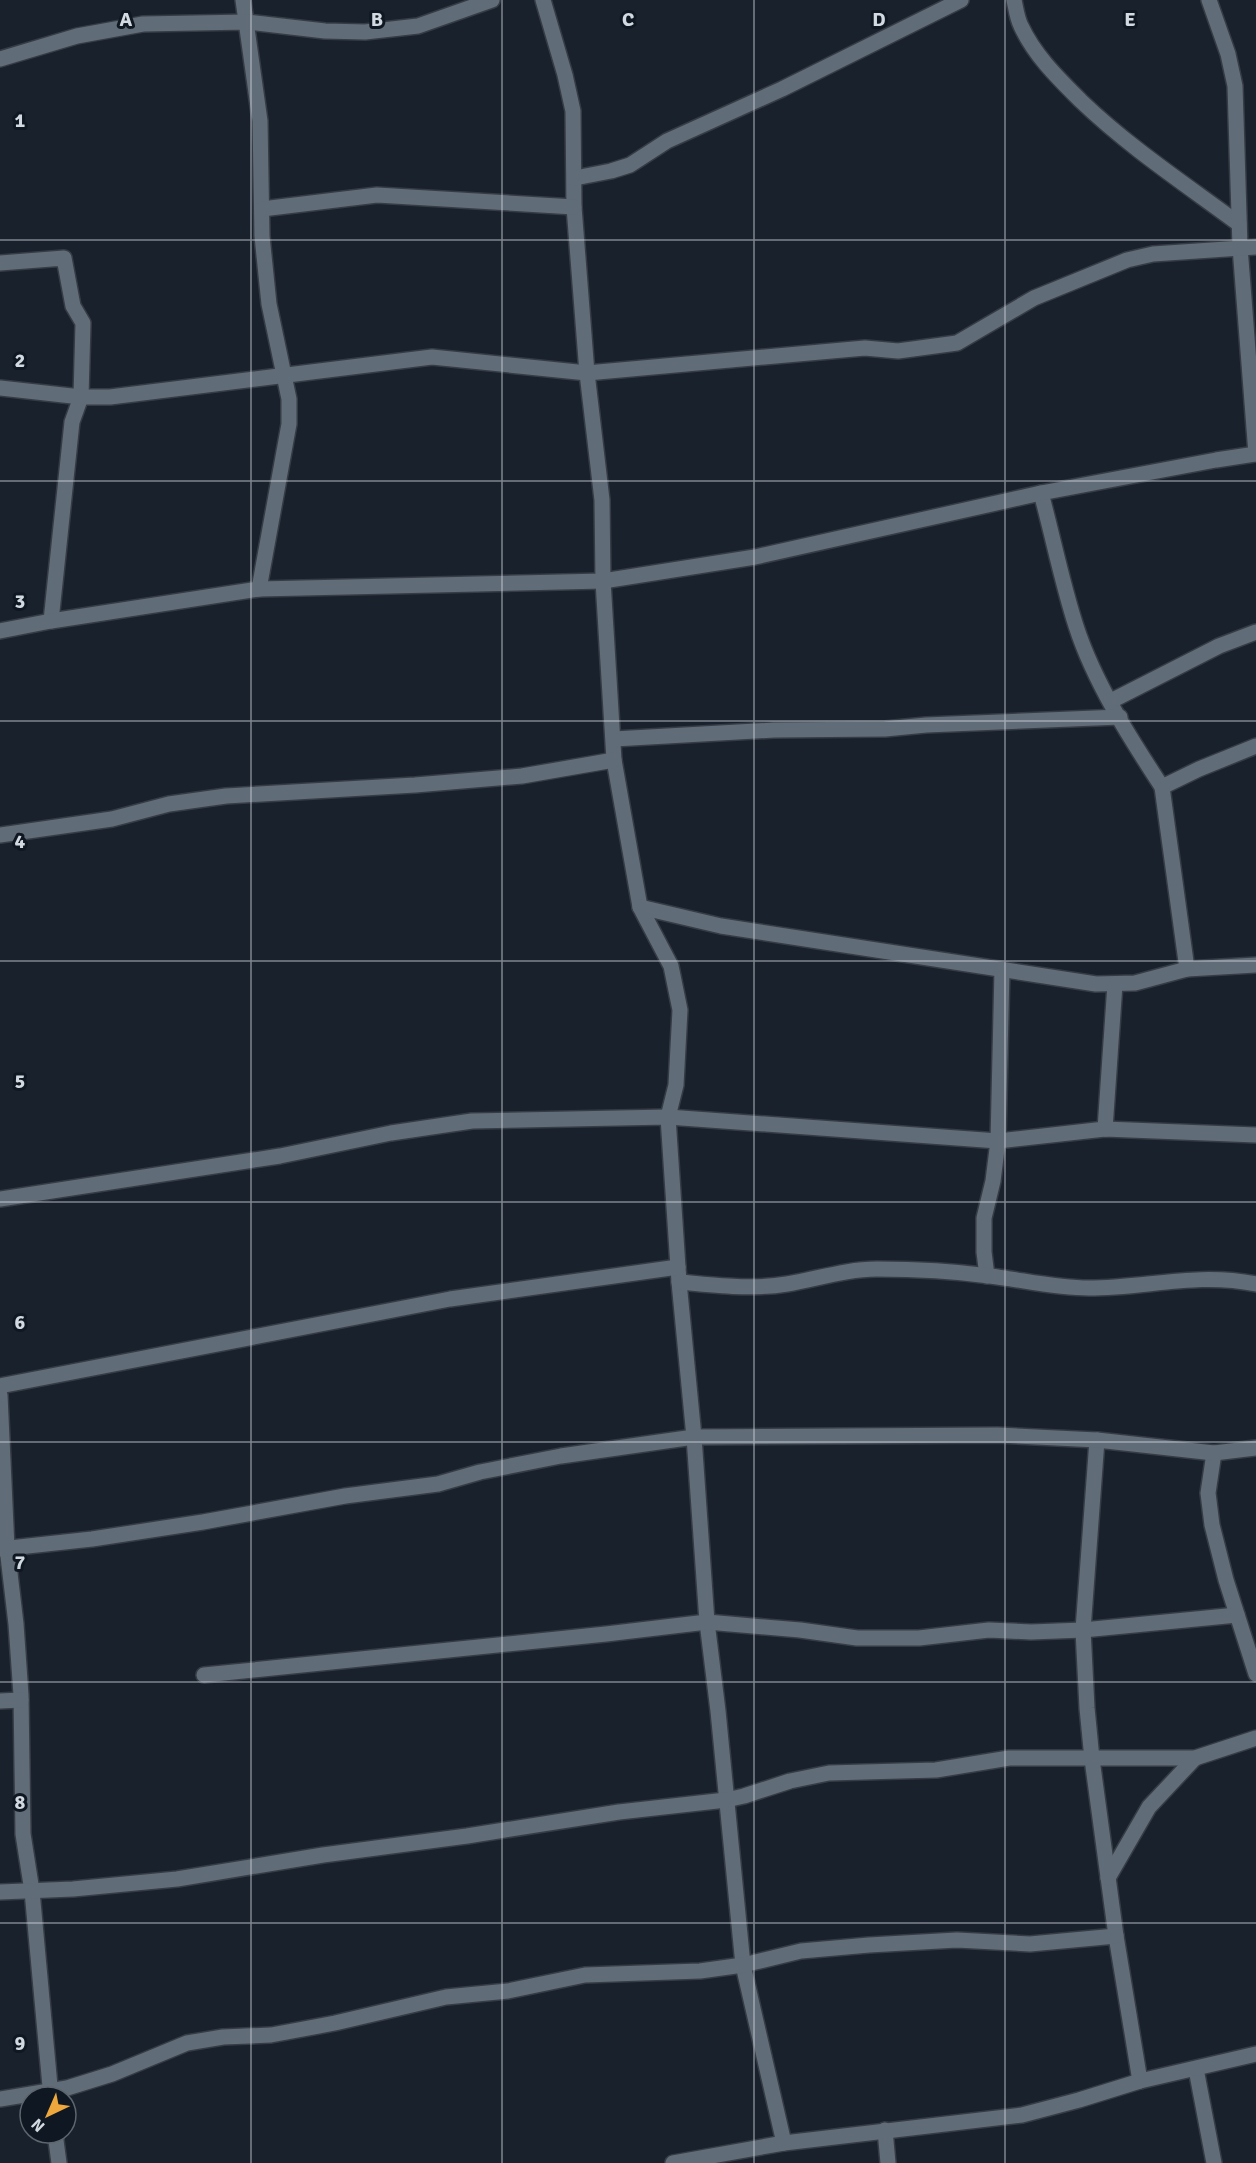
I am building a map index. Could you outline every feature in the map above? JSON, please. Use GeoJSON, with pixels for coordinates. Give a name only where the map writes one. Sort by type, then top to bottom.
{"type":"FeatureCollection","features":[{"type":"Feature","properties":{"kind":"street"},"geometry":{"type":"LineString","coordinates":[[243,0],[260,121],[262,236],[269,303],[289,399],[290,424],[259,589]]}},
{"type":"Feature","properties":{"kind":"street"},"geometry":{"type":"LineString","coordinates":[[0,59],[77,36],[143,24],[247,22],[325,31],[365,32],[418,26],[492,0]]}},
{"type":"Feature","properties":{"kind":"street"},"geometry":{"type":"LineString","coordinates":[[543,0],[573,111],[574,207],[587,373],[602,500],[603,581],[614,760],[640,907],[671,966],[680,1010],[676,1085],[668,1117],[678,1275],[694,1437],[707,1622],[743,1965],[784,2143]]}},
{"type":"Feature","properties":{"kind":"street"},"geometry":{"type":"LineString","coordinates":[[575,178],[630,165],[667,141],[782,89],[961,0]]}},
{"type":"Feature","properties":{"kind":"street"},"geometry":{"type":"LineString","coordinates":[[1014,0],[1020,24],[1031,44],[1062,83],[1107,125],[1239,224]]}},
{"type":"Feature","properties":{"kind":"street"},"geometry":{"type":"LineString","coordinates":[[0,631],[259,589],[603,581],[755,557],[1041,493],[1256,454],[1240,247],[1235,86],[1228,54],[1209,0]]}},
{"type":"Feature","properties":{"kind":"street"},"geometry":{"type":"LineString","coordinates":[[262,209],[377,195],[574,207]]}},
{"type":"Feature","properties":{"kind":"street"},"geometry":{"type":"LineString","coordinates":[[0,388],[81,397],[110,397],[432,357],[587,373],[865,348],[898,351],[957,344],[1034,298],[1127,260],[1153,254],[1256,247]]}},
{"type":"Feature","properties":{"kind":"street"},"geometry":{"type":"LineString","coordinates":[[0,263],[59,258],[65,261],[73,306],[83,323],[81,397],[72,422],[51,621]]}},
{"type":"Feature","properties":{"kind":"street"},"geometry":{"type":"LineString","coordinates":[[1041,493],[1076,627],[1095,674],[1162,787],[1187,969]]}},
{"type":"Feature","properties":{"kind":"street"},"geometry":{"type":"LineString","coordinates":[[1111,701],[1219,646],[1256,632]]}},
{"type":"Feature","properties":{"kind":"street"},"geometry":{"type":"LineString","coordinates":[[614,739],[774,730],[874,730],[926,724],[1119,717]]}},
{"type":"Feature","properties":{"kind":"street"},"geometry":{"type":"LineString","coordinates":[[1162,787],[1256,746]]}},
{"type":"Feature","properties":{"kind":"street"},"geometry":{"type":"LineString","coordinates":[[0,835],[112,819],[169,804],[226,796],[522,776],[614,760]]}},
{"type":"Feature","properties":{"kind":"street"},"geometry":{"type":"LineString","coordinates":[[640,907],[721,926],[1096,984],[1135,983],[1187,969],[1256,965]]}},
{"type":"Feature","properties":{"kind":"street"},"geometry":{"type":"LineString","coordinates":[[987,1276],[984,1218],[993,1181],[998,1141],[1002,970]]}},
{"type":"Feature","properties":{"kind":"street"},"geometry":{"type":"LineString","coordinates":[[1105,1129],[1115,984]]}},
{"type":"Feature","properties":{"kind":"street"},"geometry":{"type":"LineString","coordinates":[[0,1199],[280,1156],[391,1133],[472,1121],[668,1117],[998,1141],[1105,1129],[1256,1135]]}},
{"type":"Feature","properties":{"kind":"street"},"geometry":{"type":"LineString","coordinates":[[0,1386],[450,1299],[678,1275],[745,1287],[787,1284],[837,1273],[875,1269],[987,1276],[1066,1287],[1092,1288],[1181,1279],[1209,1279],[1256,1284]]}},
{"type":"Feature","properties":{"kind":"street"},"geometry":{"type":"LineString","coordinates":[[0,1395],[4,1548],[16,1624],[21,1700],[23,1834],[32,1891],[49,2085]]}},
{"type":"Feature","properties":{"kind":"street"},"geometry":{"type":"LineString","coordinates":[[4,1548],[92,1539],[203,1522],[345,1496],[438,1484],[480,1472],[561,1456],[694,1437],[999,1435],[1097,1440],[1214,1453],[1256,1448]]}},
{"type":"Feature","properties":{"kind":"street"},"geometry":{"type":"LineString","coordinates":[[1097,1440],[1083,1630],[1092,1759],[1116,1936],[1140,2081]]}},
{"type":"Feature","properties":{"kind":"street"},"geometry":{"type":"LineString","coordinates":[[1214,1453],[1208,1493],[1212,1525],[1256,1674]]}},
{"type":"Feature","properties":{"kind":"street"},"geometry":{"type":"LineString","coordinates":[[204,1675],[707,1622],[800,1630],[857,1638],[919,1638],[989,1630],[1031,1632],[1083,1630],[1237,1615]]}},
{"type":"Feature","properties":{"kind":"street"},"geometry":{"type":"LineString","coordinates":[[0,1701],[21,1700]]}},
{"type":"Feature","properties":{"kind":"street"},"geometry":{"type":"LineString","coordinates":[[0,1892],[73,1889],[177,1879],[323,1855],[467,1836],[619,1812],[726,1800],[744,1797],[790,1780],[829,1773],[936,1770],[1009,1758],[1195,1758],[1256,1738]]}},
{"type":"Feature","properties":{"kind":"street"},"geometry":{"type":"LineString","coordinates":[[1108,1878],[1149,1807],[1195,1758]]}},
{"type":"Feature","properties":{"kind":"street"},"geometry":{"type":"LineString","coordinates":[[77,2085],[112,2074],[188,2043],[223,2037],[271,2035],[446,1998],[508,1991],[585,1975],[700,1971],[743,1965],[801,1951],[824,1949],[957,1940],[1030,1944],[1116,1936]]}},
{"type":"Feature","properties":{"kind":"street"},"geometry":{"type":"LineString","coordinates":[[673,2163],[746,2156],[784,2143],[1022,2115],[1140,2081],[1256,2054]]}},
{"type":"Feature","properties":{"kind":"street"},"geometry":{"type":"LineString","coordinates":[[1196,2069],[1214,2163]]}},
{"type":"Feature","properties":{"kind":"street"},"geometry":{"type":"LineString","coordinates":[[0,2099],[18,2097]]}},
{"type":"Feature","properties":{"kind":"street"},"geometry":{"type":"LineString","coordinates":[[885,2130],[888,2163]]}},
{"type":"Feature","properties":{"kind":"street"},"geometry":{"type":"LineString","coordinates":[[57,2145],[59,2163]]}}]}
